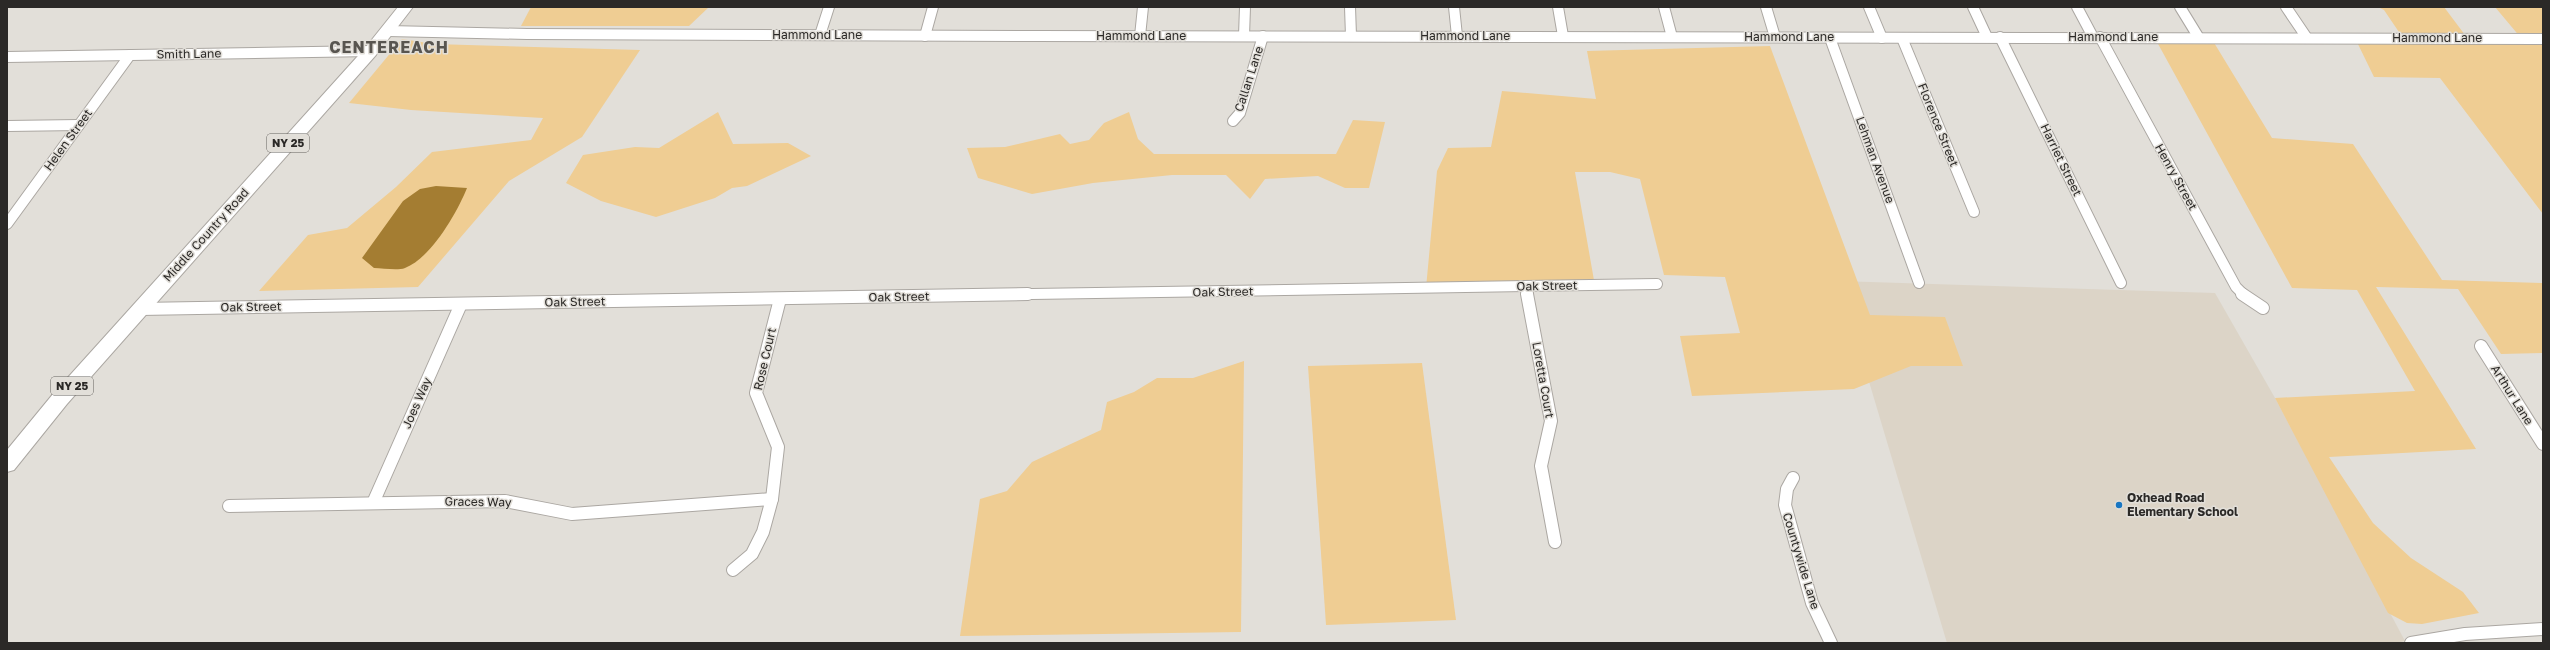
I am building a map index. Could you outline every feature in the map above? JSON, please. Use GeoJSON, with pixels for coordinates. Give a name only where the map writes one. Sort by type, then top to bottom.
{"type":"FeatureCollection","features":[{"type":"Feature","properties":{"kind":"main road","name":"Middle Country Road"},"geometry":{"type":"LineString","coordinates":[[7,464],[60,399],[388,31],[406,7]]}},
{"type":"Feature","properties":{"kind":"street"},"geometry":{"type":"LineString","coordinates":[[820,36],[829,7]]}},
{"type":"Feature","properties":{"kind":"street"},"geometry":{"type":"LineString","coordinates":[[925,36],[933,7]]}},
{"type":"Feature","properties":{"kind":"street"},"geometry":{"type":"LineString","coordinates":[[1140,36],[1143,7]]}},
{"type":"Feature","properties":{"kind":"street"},"geometry":{"type":"LineString","coordinates":[[1244,7],[1244,36]]}},
{"type":"Feature","properties":{"kind":"street"},"geometry":{"type":"LineString","coordinates":[[1350,7],[1351,36]]}},
{"type":"Feature","properties":{"kind":"street"},"geometry":{"type":"LineString","coordinates":[[1454,7],[1457,36]]}},
{"type":"Feature","properties":{"kind":"street"},"geometry":{"type":"LineString","coordinates":[[1558,7],[1563,36]]}},
{"type":"Feature","properties":{"kind":"street"},"geometry":{"type":"LineString","coordinates":[[1664,7],[1672,37]]}},
{"type":"Feature","properties":{"kind":"street"},"geometry":{"type":"LineString","coordinates":[[1766,7],[1775,37]]}},
{"type":"Feature","properties":{"kind":"street"},"geometry":{"type":"LineString","coordinates":[[1869,7],[1882,38]]}},
{"type":"Feature","properties":{"kind":"street"},"geometry":{"type":"LineString","coordinates":[[1973,7],[1987,37]]}},
{"type":"Feature","properties":{"kind":"street","name":"Henry Street"},"geometry":{"type":"LineString","coordinates":[[2077,7],[2097,37],[2236,287],[2243,295],[2263,308]]}},
{"type":"Feature","properties":{"kind":"street"},"geometry":{"type":"LineString","coordinates":[[2180,7],[2199,38]]}},
{"type":"Feature","properties":{"kind":"street"},"geometry":{"type":"LineString","coordinates":[[2286,7],[2307,38]]}},
{"type":"Feature","properties":{"kind":"street","name":"Hammond Lane"},"geometry":{"type":"LineString","coordinates":[[388,31],[527,34],[820,36],[1563,36],[2543,39]]}},
{"type":"Feature","properties":{"kind":"street","name":"Callan Lane"},"geometry":{"type":"LineString","coordinates":[[1233,121],[1240,113],[1263,36]]}},
{"type":"Feature","properties":{"kind":"street","name":"Harriet Street"},"geometry":{"type":"LineString","coordinates":[[2000,37],[2121,283]]}},
{"type":"Feature","properties":{"kind":"street","name":"Lehman Avenue"},"geometry":{"type":"LineString","coordinates":[[1830,38],[1919,283]]}},
{"type":"Feature","properties":{"kind":"street","name":"Florence Street"},"geometry":{"type":"LineString","coordinates":[[1902,38],[1974,212]]}},
{"type":"Feature","properties":{"kind":"street","name":"Smith Lane"},"geometry":{"type":"LineString","coordinates":[[7,57],[370,51]]}},
{"type":"Feature","properties":{"kind":"street","name":"Helen Street"},"geometry":{"type":"LineString","coordinates":[[7,224],[130,55]]}},
{"type":"Feature","properties":{"kind":"street"},"geometry":{"type":"LineString","coordinates":[[7,126],[79,125]]}},
{"type":"Feature","properties":{"kind":"street"},"geometry":{"type":"LineString","coordinates":[[7,207],[20,207]]}},
{"type":"Feature","properties":{"kind":"street","name":"Oak Street"},"geometry":{"type":"LineString","coordinates":[[140,309],[1657,284]]}},
{"type":"Feature","properties":{"kind":"street","name":"Loretta Court"},"geometry":{"type":"LineString","coordinates":[[1526,287],[1551,421],[1550,432],[1541,466],[1555,542]]}},
{"type":"Feature","properties":{"kind":"street","name":"Rose Court"},"geometry":{"type":"LineString","coordinates":[[733,570],[752,554],[763,532],[772,499],[778,447],[756,393],[780,299]]}},
{"type":"Feature","properties":{"kind":"street","name":"Joes Way"},"geometry":{"type":"LineString","coordinates":[[373,503],[461,304]]}},
{"type":"Feature","properties":{"kind":"street","name":"Arthur Lane"},"geometry":{"type":"LineString","coordinates":[[2481,346],[2543,444]]}},
{"type":"Feature","properties":{"kind":"street","name":"Countywide Lane"},"geometry":{"type":"LineString","coordinates":[[1793,478],[1787,489],[1785,505],[1812,603],[1831,643]]}},
{"type":"Feature","properties":{"kind":"street","name":"Graces Way"},"geometry":{"type":"LineString","coordinates":[[229,506],[505,501],[572,514],[772,499]]}},
{"type":"Feature","properties":{"kind":"street"},"geometry":{"type":"LineString","coordinates":[[2411,643],[2465,634],[2543,629]]}},
{"type":"Feature","properties":{"kind":"shaded area"},"geometry":{"type":"Polygon","coordinates":[[[531,7],[709,7],[689,26],[521,26],[531,7]]]}},
{"type":"Feature","properties":{"kind":"shaded area"},"geometry":{"type":"Polygon","coordinates":[[[2378,7],[2444,7],[2468,39],[2521,38],[2495,7],[2543,7],[2543,214],[2440,78],[2374,77],[2355,38],[2403,38],[2384,10],[2378,7]]]}},
{"type":"Feature","properties":{"kind":"shaded area"},"geometry":{"type":"Polygon","coordinates":[[[402,39],[434,44],[640,50],[582,137],[509,181],[418,287],[259,291],[308,235],[347,228],[396,187],[432,152],[531,140],[543,118],[411,110],[349,103],[402,39]]]}},
{"type":"Feature","properties":{"kind":"shaded area"},"geometry":{"type":"Polygon","coordinates":[[[2213,41],[2272,138],[2353,144],[2442,280],[2543,283],[2543,353],[2501,354],[2458,289],[2376,287],[2476,449],[2329,457],[2373,523],[2411,558],[2463,592],[2479,613],[2422,624],[2407,623],[2388,613],[2275,398],[2415,391],[2357,290],[2292,288],[2157,42],[2213,41]]]}},
{"type":"Feature","properties":{"kind":"shaded area"},"geometry":{"type":"Polygon","coordinates":[[[1770,46],[1870,315],[1945,317],[1963,366],[1911,366],[1854,389],[1692,396],[1680,336],[1740,333],[1725,277],[1664,275],[1640,179],[1610,172],[1575,172],[1595,286],[1426,288],[1437,171],[1448,148],[1491,147],[1502,91],[1596,99],[1587,51],[1770,46]]]}},
{"type":"Feature","properties":{"kind":"shaded area"},"geometry":{"type":"Polygon","coordinates":[[[718,112],[733,144],[788,143],[811,156],[747,186],[732,188],[715,198],[656,217],[601,201],[566,183],[583,155],[635,147],[659,148],[718,112]]]}},
{"type":"Feature","properties":{"kind":"shaded area"},"geometry":{"type":"Polygon","coordinates":[[[1129,112],[1138,139],[1154,154],[1336,154],[1353,120],[1385,122],[1369,188],[1345,188],[1318,176],[1265,179],[1250,199],[1226,175],[1172,175],[1093,183],[1032,194],[978,178],[967,148],[1005,147],[1060,134],[1070,144],[1089,140],[1104,123],[1129,112]]]}},
{"type":"Feature","properties":{"kind":"shaded area"},"geometry":{"type":"Polygon","coordinates":[[[436,186],[467,188],[450,222],[424,255],[415,263],[405,268],[398,269],[374,268],[362,258],[403,201],[420,189],[436,186]]]}},
{"type":"Feature","properties":{"kind":"shaded area","name":"Oxhead Road Elementary School"},"geometry":{"type":"Polygon","coordinates":[[[1839,281],[2215,293],[2275,398],[2405,641],[2397,643],[1947,643],[1839,281]]]}},
{"type":"Feature","properties":{"kind":"shaded area"},"geometry":{"type":"Polygon","coordinates":[[[1244,361],[1241,632],[960,636],[980,499],[1007,491],[1032,462],[1101,430],[1107,402],[1134,392],[1157,378],[1193,378],[1244,361]]]}},
{"type":"Feature","properties":{"kind":"shaded area"},"geometry":{"type":"Polygon","coordinates":[[[1422,363],[1456,620],[1326,625],[1308,366],[1422,363]]]}},
{"type":"Feature","properties":{"kind":"place","name":"Oxhead Road Elementary School"},"geometry":{"type":"Point","coordinates":[2119,505]}},
{"type":"Feature","properties":{"kind":"district","name":"CENTEREACH"},"geometry":{"type":"Point","coordinates":[389,47]}}]}
